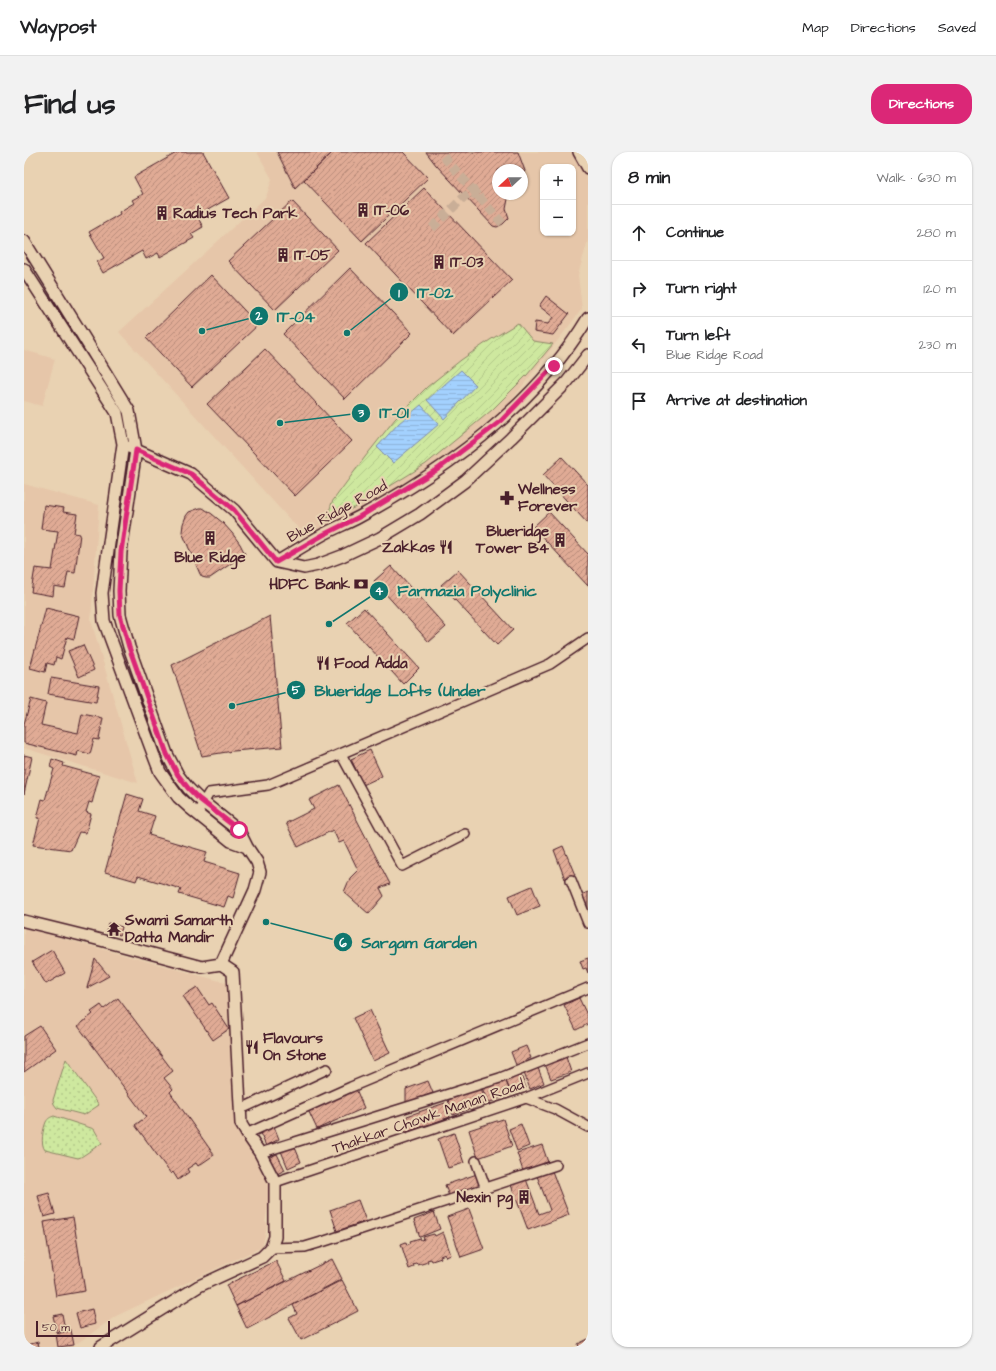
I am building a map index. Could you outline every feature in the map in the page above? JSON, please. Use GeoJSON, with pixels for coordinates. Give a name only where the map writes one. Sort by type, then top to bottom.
{"type":"FeatureCollection","features":[{"type":"Feature","properties":{"kind":"street"},"geometry":{"type":"LineString","coordinates":[[579,152],[588,168]]}},
{"type":"Feature","properties":{"kind":"street"},"geometry":{"type":"LineString","coordinates":[[24,241],[128,411],[136,450],[121,552],[119,591],[120,615],[129,647],[172,766],[188,788],[239,830],[247,847],[257,862],[260,872],[255,890],[221,964]]}},
{"type":"Feature","properties":{"kind":"street"},"geometry":{"type":"LineString","coordinates":[[24,269],[117,413],[123,444],[102,593],[104,621],[160,772],[178,797],[197,814],[231,841],[247,847]]}},
{"type":"Feature","properties":{"kind":"street","name":"Blue Ridge Road"},"geometry":{"type":"LineString","coordinates":[[276,562],[384,503],[438,469],[501,421],[550,371],[569,347],[588,318]]}},
{"type":"Feature","properties":{"kind":"street","name":"Blue Ridge Road"},"geometry":{"type":"LineString","coordinates":[[276,562],[304,568],[318,565],[342,556],[380,538],[420,514],[465,481],[505,444],[567,382],[588,355]]}},
{"type":"Feature","properties":{"kind":"street"},"geometry":{"type":"LineString","coordinates":[[123,444],[191,474],[234,510],[276,562]]}},
{"type":"Feature","properties":{"kind":"street"},"geometry":{"type":"LineString","coordinates":[[197,814],[209,793],[268,786],[550,664],[588,638]]}},
{"type":"Feature","properties":{"kind":"street"},"geometry":{"type":"LineString","coordinates":[[341,754],[402,866],[465,834]]}},
{"type":"Feature","properties":{"kind":"street"},"geometry":{"type":"LineString","coordinates":[[571,880],[588,924]]}},
{"type":"Feature","properties":{"kind":"street"},"geometry":{"type":"LineString","coordinates":[[24,921],[202,968],[221,964],[233,972],[242,1109],[241,1124],[246,1134],[260,1153],[275,1182],[276,1237],[271,1248],[262,1257],[199,1286],[101,1347]]}},
{"type":"Feature","properties":{"kind":"street"},"geometry":{"type":"LineString","coordinates":[[246,1134],[351,1087],[588,988]]}},
{"type":"Feature","properties":{"kind":"street"},"geometry":{"type":"LineString","coordinates":[[260,1153],[500,1078],[588,1043]]}},
{"type":"Feature","properties":{"kind":"street"},"geometry":{"type":"LineString","coordinates":[[242,1109],[327,1069]]}},
{"type":"Feature","properties":{"kind":"street","name":"Thakkar Chowk Manan Road"},"geometry":{"type":"LineString","coordinates":[[275,1182],[526,1098],[588,1073]]}},
{"type":"Feature","properties":{"kind":"street"},"geometry":{"type":"LineString","coordinates":[[526,1098],[555,1109],[588,1127]]}},
{"type":"Feature","properties":{"kind":"street"},"geometry":{"type":"LineString","coordinates":[[476,1161],[486,1189]]}},
{"type":"Feature","properties":{"kind":"street"},"geometry":{"type":"LineString","coordinates":[[271,1248],[305,1247],[556,1165]]}},
{"type":"Feature","properties":{"kind":"shaded area"},"geometry":{"type":"Polygon","coordinates":[[[257,152],[573,152],[588,182],[588,240],[578,275],[582,309],[507,406],[439,461],[364,508],[307,535],[293,523],[119,332],[266,197],[272,179],[257,152]]]}},
{"type":"Feature","properties":{"kind":"shaded area"},"geometry":{"type":"Polygon","coordinates":[[[24,350],[55,359],[42,406],[24,401],[24,350]]]}},
{"type":"Feature","properties":{"kind":"shaded area"},"geometry":{"type":"Polygon","coordinates":[[[24,484],[99,505],[91,620],[138,783],[24,748],[24,484]]]}},
{"type":"Feature","properties":{"kind":"shaded area"},"geometry":{"type":"Polygon","coordinates":[[[24,928],[231,984],[238,1130],[272,1183],[265,1222],[268,1223],[262,1247],[116,1316],[72,1347],[24,1347],[24,928]]]}},
{"type":"Feature","properties":{"kind":"green space"},"geometry":{"type":"Polygon","coordinates":[[[518,323],[533,341],[553,344],[527,375],[492,410],[426,464],[356,507],[327,519],[332,502],[395,419],[427,387],[461,360],[518,323]]]}},
{"type":"Feature","properties":{"kind":"green space"},"geometry":{"type":"Polygon","coordinates":[[[66,1059],[99,1105],[84,1115],[57,1108],[54,1104],[53,1100],[66,1059]]]}},
{"type":"Feature","properties":{"kind":"green space"},"geometry":{"type":"Polygon","coordinates":[[[54,1116],[94,1129],[102,1143],[78,1158],[45,1150],[42,1140],[44,1128],[46,1122],[54,1116]]]}},
{"type":"Feature","properties":{"kind":"water"},"geometry":{"type":"Polygon","coordinates":[[[461,370],[476,385],[444,419],[427,400],[461,370]]]}},
{"type":"Feature","properties":{"kind":"water"},"geometry":{"type":"Polygon","coordinates":[[[421,405],[439,424],[393,463],[377,447],[399,423],[421,405]]]}},
{"type":"Feature","properties":{"kind":"building","name":"Radius Tech Park"},"geometry":{"type":"Polygon","coordinates":[[[178,152],[203,152],[229,198],[197,216],[203,227],[191,234],[194,238],[160,257],[158,253],[146,259],[142,251],[103,273],[97,262],[104,258],[89,232],[120,214],[119,212],[134,203],[132,200],[143,194],[134,177],[178,152]]]}},
{"type":"Feature","properties":{"kind":"building"},"geometry":{"type":"Polygon","coordinates":[[[277,152],[333,152],[295,188],[277,152]]]}},
{"type":"Feature","properties":{"kind":"building","name":"IT-06"},"geometry":{"type":"Polygon","coordinates":[[[333,152],[403,152],[428,178],[362,241],[304,180],[333,152]]]}},
{"type":"Feature","properties":{"kind":"building"},"geometry":{"type":"Polygon","coordinates":[[[426,152],[518,152],[522,164],[492,164],[492,200],[508,200],[506,209],[509,218],[497,227],[493,226],[436,165],[426,152]]]}},
{"type":"Feature","properties":{"kind":"building","name":"IT-03"},"geometry":{"type":"Polygon","coordinates":[[[424,188],[512,280],[453,336],[366,243],[424,188]]]}},
{"type":"Feature","properties":{"kind":"building","name":"IT-05"},"geometry":{"type":"Polygon","coordinates":[[[292,201],[338,250],[275,310],[228,261],[292,201]]]}},
{"type":"Feature","properties":{"kind":"building"},"geometry":{"type":"Polygon","coordinates":[[[350,268],[412,333],[345,399],[283,334],[350,268]]]}},
{"type":"Feature","properties":{"kind":"building"},"geometry":{"type":"Polygon","coordinates":[[[211,275],[258,325],[192,387],[146,338],[211,275]]]}},
{"type":"Feature","properties":{"kind":"building"},"geometry":{"type":"Polygon","coordinates":[[[546,296],[569,314],[553,335],[534,332],[535,322],[548,324],[553,317],[539,306],[546,296]]]}},
{"type":"Feature","properties":{"kind":"building"},"geometry":{"type":"Polygon","coordinates":[[[265,349],[352,441],[295,496],[207,404],[265,349]]]}},
{"type":"Feature","properties":{"kind":"building"},"geometry":{"type":"Polygon","coordinates":[[[562,457],[588,485],[588,524],[543,475],[562,457]]]}},
{"type":"Feature","properties":{"kind":"building"},"geometry":{"type":"Polygon","coordinates":[[[44,505],[64,508],[63,512],[77,514],[74,533],[80,534],[75,573],[68,572],[65,588],[54,586],[53,596],[31,592],[35,568],[52,570],[58,531],[41,529],[44,505]]]}},
{"type":"Feature","properties":{"kind":"building","name":"Blue Ridge"},"geometry":{"type":"Polygon","coordinates":[[[203,508],[223,523],[240,544],[245,554],[210,578],[202,577],[200,574],[182,532],[183,524],[189,512],[203,508]]]}},
{"type":"Feature","properties":{"kind":"building","name":"Blueridge Tower B4"},"geometry":{"type":"Polygon","coordinates":[[[549,512],[588,554],[588,586],[533,527],[549,512]]]}},
{"type":"Feature","properties":{"kind":"building"},"geometry":{"type":"Polygon","coordinates":[[[391,566],[446,627],[429,642],[374,581],[391,566]]]}},
{"type":"Feature","properties":{"kind":"building"},"geometry":{"type":"Polygon","coordinates":[[[458,570],[513,630],[497,645],[441,585],[458,570]]]}},
{"type":"Feature","properties":{"kind":"building"},"geometry":{"type":"Polygon","coordinates":[[[46,608],[79,616],[74,639],[67,637],[61,659],[56,657],[54,665],[47,663],[45,672],[30,668],[46,608]]]}},
{"type":"Feature","properties":{"kind":"building"},"geometry":{"type":"Polygon","coordinates":[[[364,608],[419,668],[403,684],[347,623],[364,608]]]}},
{"type":"Feature","properties":{"kind":"building"},"geometry":{"type":"Polygon","coordinates":[[[270,616],[282,747],[233,751],[202,756],[172,665],[270,616]]]}},
{"type":"Feature","properties":{"kind":"building"},"geometry":{"type":"Polygon","coordinates":[[[83,645],[94,670],[79,677],[68,651],[83,645]]]}},
{"type":"Feature","properties":{"kind":"building"},"geometry":{"type":"Polygon","coordinates":[[[51,678],[99,686],[96,702],[48,694],[51,678]]]}},
{"type":"Feature","properties":{"kind":"building"},"geometry":{"type":"Polygon","coordinates":[[[31,699],[46,703],[41,725],[78,733],[82,714],[103,718],[99,740],[94,739],[90,754],[78,751],[77,756],[24,743],[24,724],[31,699]]]}},
{"type":"Feature","properties":{"kind":"building"},"geometry":{"type":"Polygon","coordinates":[[[370,750],[382,776],[363,785],[351,759],[370,750]]]}},
{"type":"Feature","properties":{"kind":"building"},"geometry":{"type":"Polygon","coordinates":[[[24,755],[32,757],[24,794],[24,755]]]}},
{"type":"Feature","properties":{"kind":"building"},"geometry":{"type":"Polygon","coordinates":[[[52,759],[64,763],[63,766],[99,776],[92,803],[89,802],[86,812],[91,814],[86,833],[79,832],[71,850],[33,845],[40,818],[37,818],[42,799],[45,800],[54,769],[50,767],[52,759]]]}},
{"type":"Feature","properties":{"kind":"building"},"geometry":{"type":"Polygon","coordinates":[[[339,785],[390,884],[380,888],[384,896],[369,914],[344,892],[350,878],[358,870],[344,841],[339,843],[333,830],[298,847],[286,823],[314,809],[309,800],[339,785]]]}},
{"type":"Feature","properties":{"kind":"building"},"geometry":{"type":"Polygon","coordinates":[[[127,794],[143,799],[139,811],[155,816],[149,835],[207,852],[204,862],[240,873],[233,898],[228,896],[224,907],[179,894],[181,889],[138,876],[136,881],[105,872],[127,794]]]}},
{"type":"Feature","properties":{"kind":"building"},"geometry":{"type":"Polygon","coordinates":[[[563,846],[575,875],[565,879],[554,850],[563,846]]]}},
{"type":"Feature","properties":{"kind":"building"},"geometry":{"type":"Polygon","coordinates":[[[532,886],[540,906],[517,915],[509,896],[532,886]]]}},
{"type":"Feature","properties":{"kind":"building"},"geometry":{"type":"Polygon","coordinates":[[[588,892],[588,913],[581,895],[588,892]]]}},
{"type":"Feature","properties":{"kind":"building","name":"Swami Samarth Datta Mandir"},"geometry":{"type":"Polygon","coordinates":[[[108,923],[122,927],[120,935],[106,931],[108,923]]]}},
{"type":"Feature","properties":{"kind":"building"},"geometry":{"type":"Polygon","coordinates":[[[52,950],[65,973],[46,984],[32,962],[52,950]]]}},
{"type":"Feature","properties":{"kind":"building"},"geometry":{"type":"Polygon","coordinates":[[[588,958],[588,973],[586,968],[583,969],[580,961],[588,958]]]}},
{"type":"Feature","properties":{"kind":"building"},"geometry":{"type":"Polygon","coordinates":[[[95,959],[109,976],[87,988],[95,959]]]}},
{"type":"Feature","properties":{"kind":"building"},"geometry":{"type":"Polygon","coordinates":[[[197,987],[209,1005],[212,1003],[229,1029],[213,1040],[183,996],[197,987]]]}},
{"type":"Feature","properties":{"kind":"building"},"geometry":{"type":"Polygon","coordinates":[[[118,998],[173,1071],[164,1078],[173,1089],[170,1092],[214,1155],[198,1166],[196,1163],[187,1169],[189,1172],[178,1180],[173,1172],[171,1174],[135,1125],[146,1117],[78,1026],[93,1014],[91,1012],[101,1005],[104,1009],[118,998]]]}},
{"type":"Feature","properties":{"kind":"building"},"geometry":{"type":"Polygon","coordinates":[[[579,998],[588,1017],[588,1024],[576,1030],[564,1005],[579,998]]]}},
{"type":"Feature","properties":{"kind":"building"},"geometry":{"type":"Polygon","coordinates":[[[370,1010],[390,1053],[373,1061],[353,1018],[370,1010]]]}},
{"type":"Feature","properties":{"kind":"building"},"geometry":{"type":"Polygon","coordinates":[[[40,1026],[56,1049],[24,1072],[24,1036],[40,1026]]]}},
{"type":"Feature","properties":{"kind":"building"},"geometry":{"type":"Polygon","coordinates":[[[526,1046],[531,1058],[516,1065],[511,1052],[526,1046]]]}},
{"type":"Feature","properties":{"kind":"building"},"geometry":{"type":"Polygon","coordinates":[[[566,1057],[571,1072],[551,1079],[545,1064],[566,1057]]]}},
{"type":"Feature","properties":{"kind":"building"},"geometry":{"type":"Polygon","coordinates":[[[538,1068],[544,1083],[530,1089],[524,1073],[538,1068]]]}},
{"type":"Feature","properties":{"kind":"building"},"geometry":{"type":"Polygon","coordinates":[[[520,1073],[526,1088],[512,1094],[505,1079],[520,1073]]]}},
{"type":"Feature","properties":{"kind":"building"},"geometry":{"type":"Polygon","coordinates":[[[505,1079],[511,1094],[488,1103],[482,1088],[505,1079]]]}},
{"type":"Feature","properties":{"kind":"building"},"geometry":{"type":"Polygon","coordinates":[[[428,1081],[433,1093],[406,1103],[406,1089],[428,1081]]]}},
{"type":"Feature","properties":{"kind":"building"},"geometry":{"type":"Polygon","coordinates":[[[481,1088],[486,1103],[453,1115],[448,1100],[481,1088]]]}},
{"type":"Feature","properties":{"kind":"building"},"geometry":{"type":"Polygon","coordinates":[[[356,1089],[364,1108],[317,1129],[308,1110],[356,1089]]]}},
{"type":"Feature","properties":{"kind":"building"},"geometry":{"type":"Polygon","coordinates":[[[445,1103],[450,1117],[404,1133],[407,1116],[445,1103]]]}},
{"type":"Feature","properties":{"kind":"building"},"geometry":{"type":"Polygon","coordinates":[[[503,1119],[512,1146],[478,1158],[469,1130],[503,1119]]]}},
{"type":"Feature","properties":{"kind":"building"},"geometry":{"type":"Polygon","coordinates":[[[273,1124],[279,1139],[266,1146],[259,1131],[273,1124]]]}},
{"type":"Feature","properties":{"kind":"building"},"geometry":{"type":"Polygon","coordinates":[[[521,1124],[529,1146],[517,1151],[509,1129],[521,1124]]]}},
{"type":"Feature","properties":{"kind":"building"},"geometry":{"type":"Polygon","coordinates":[[[454,1133],[464,1163],[448,1168],[438,1139],[454,1133]]]}},
{"type":"Feature","properties":{"kind":"building"},"geometry":{"type":"Polygon","coordinates":[[[294,1145],[301,1162],[288,1168],[281,1151],[294,1145]]]}},
{"type":"Feature","properties":{"kind":"building"},"geometry":{"type":"Polygon","coordinates":[[[542,1145],[548,1162],[523,1171],[517,1153],[542,1145]]]}},
{"type":"Feature","properties":{"kind":"building"},"geometry":{"type":"Polygon","coordinates":[[[277,1154],[285,1170],[275,1175],[268,1158],[277,1154]]]}},
{"type":"Feature","properties":{"kind":"building","name":"Nexin pg"},"geometry":{"type":"Polygon","coordinates":[[[552,1171],[569,1215],[528,1230],[511,1185],[526,1179],[539,1214],[550,1210],[537,1176],[552,1171]]]}},
{"type":"Feature","properties":{"kind":"building"},"geometry":{"type":"Polygon","coordinates":[[[477,1174],[482,1187],[450,1199],[445,1185],[477,1174]]]}},
{"type":"Feature","properties":{"kind":"building"},"geometry":{"type":"Polygon","coordinates":[[[49,1193],[55,1214],[44,1217],[38,1196],[49,1193]]]}},
{"type":"Feature","properties":{"kind":"building"},"geometry":{"type":"Polygon","coordinates":[[[358,1200],[366,1221],[337,1231],[330,1210],[358,1200]]]}},
{"type":"Feature","properties":{"kind":"building"},"geometry":{"type":"Polygon","coordinates":[[[469,1209],[484,1249],[461,1257],[447,1217],[469,1209]]]}},
{"type":"Feature","properties":{"kind":"building"},"geometry":{"type":"Polygon","coordinates":[[[434,1212],[440,1229],[420,1237],[414,1220],[434,1212]]]}},
{"type":"Feature","properties":{"kind":"building"},"geometry":{"type":"Polygon","coordinates":[[[73,1217],[85,1291],[56,1296],[44,1222],[73,1217]]]}},
{"type":"Feature","properties":{"kind":"building"},"geometry":{"type":"Polygon","coordinates":[[[443,1232],[451,1255],[446,1257],[445,1254],[440,1256],[441,1258],[432,1261],[431,1259],[427,1260],[428,1262],[413,1265],[414,1267],[409,1269],[401,1244],[406,1242],[407,1245],[411,1243],[410,1241],[420,1238],[421,1240],[424,1239],[423,1237],[434,1234],[435,1236],[443,1232]]]}},
{"type":"Feature","properties":{"kind":"building"},"geometry":{"type":"Polygon","coordinates":[[[332,1259],[342,1279],[247,1329],[236,1306],[332,1259]]]}},
{"type":"Feature","properties":{"kind":"building"},"geometry":{"type":"Polygon","coordinates":[[[276,1261],[286,1281],[236,1306],[226,1285],[276,1261]]]}},
{"type":"Feature","properties":{"kind":"building"},"geometry":{"type":"Polygon","coordinates":[[[342,1280],[358,1311],[301,1340],[289,1318],[297,1314],[293,1305],[342,1280]]]}},
{"type":"Feature","properties":{"kind":"building"},"geometry":{"type":"Polygon","coordinates":[[[92,1309],[95,1324],[80,1328],[76,1313],[92,1309]]]}},
{"type":"Feature","properties":{"kind":"building"},"geometry":{"type":"Polygon","coordinates":[[[62,1314],[65,1330],[57,1332],[53,1316],[62,1314]]]}},
{"type":"Feature","properties":{"kind":"building"},"geometry":{"type":"Polygon","coordinates":[[[71,1330],[74,1345],[58,1347],[56,1334],[71,1330]]]}},
{"type":"Feature","properties":{"kind":"building"},"geometry":{"type":"Polygon","coordinates":[[[588,1339],[588,1347],[579,1347],[578,1344],[588,1339]]]}},
{"type":"Feature","properties":{"kind":"building"},"geometry":{"type":"Polygon","coordinates":[[[38,1342],[39,1347],[24,1347],[24,1346],[38,1342]]]}},
{"type":"Feature","properties":{"kind":"tunnel"},"geometry":{"type":"LineString","coordinates":[[443,156],[503,224]]}},
{"type":"Feature","properties":{"kind":"tunnel"},"geometry":{"type":"LineString","coordinates":[[432,228],[465,196],[471,193],[479,196]]}},
{"type":"Feature","properties":{"kind":"place","name":"IT-06"},"geometry":{"type":"Point","coordinates":[363,210]}},
{"type":"Feature","properties":{"kind":"place","name":"Radius Tech Park"},"geometry":{"type":"Point","coordinates":[162,213]}},
{"type":"Feature","properties":{"kind":"place","name":"IT-05"},"geometry":{"type":"Point","coordinates":[283,255]}},
{"type":"Feature","properties":{"kind":"place","name":"IT-03"},"geometry":{"type":"Point","coordinates":[439,262]}},
{"type":"Feature","properties":{"kind":"place","name":"IT-04"},"geometry":{"type":"Point","coordinates":[202,331]}},
{"type":"Feature","properties":{"kind":"place","name":"IT-02"},"geometry":{"type":"Point","coordinates":[347,333]}},
{"type":"Feature","properties":{"kind":"place","name":"IT-01"},"geometry":{"type":"Point","coordinates":[280,423]}},
{"type":"Feature","properties":{"kind":"place","name":"Wellness Forever"},"geometry":{"type":"Point","coordinates":[507,498]}},
{"type":"Feature","properties":{"kind":"place","name":"Blue Ridge"},"geometry":{"type":"Point","coordinates":[210,538]}},
{"type":"Feature","properties":{"kind":"place","name":"Blueridge Tower B4"},"geometry":{"type":"Point","coordinates":[560,540]}},
{"type":"Feature","properties":{"kind":"place","name":"Zakkas"},"geometry":{"type":"Point","coordinates":[446,547]}},
{"type":"Feature","properties":{"kind":"place","name":"HDFC Bank"},"geometry":{"type":"Point","coordinates":[361,584]}},
{"type":"Feature","properties":{"kind":"place","name":"Farmazia Polyclinic"},"geometry":{"type":"Point","coordinates":[329,624]}},
{"type":"Feature","properties":{"kind":"place","name":"Food Adda"},"geometry":{"type":"Point","coordinates":[323,663]}},
{"type":"Feature","properties":{"kind":"place","name":"Blueridge Lofts (Under"},"geometry":{"type":"Point","coordinates":[232,706]}},
{"type":"Feature","properties":{"kind":"place","name":"Sargam Garden"},"geometry":{"type":"Point","coordinates":[266,922]}},
{"type":"Feature","properties":{"kind":"place","name":"Swami Samarth Datta Mandir"},"geometry":{"type":"Point","coordinates":[114,929]}},
{"type":"Feature","properties":{"kind":"place","name":"Flavours On Stone"},"geometry":{"type":"Point","coordinates":[252,1047]}},
{"type":"Feature","properties":{"kind":"place","name":"Nexin pg"},"geometry":{"type":"Point","coordinates":[524,1197]}},
{"type":"Feature","properties":{"kind":"route"},"geometry":{"type":"LineString","coordinates":[[239,830],[198,798],[188,788],[172,766],[123,628],[120,615],[120,564],[133,462],[136,450],[191,474],[234,510],[276,562],[323,535],[359,517],[438,469],[501,421],[521,402],[554,366]]}}]}
